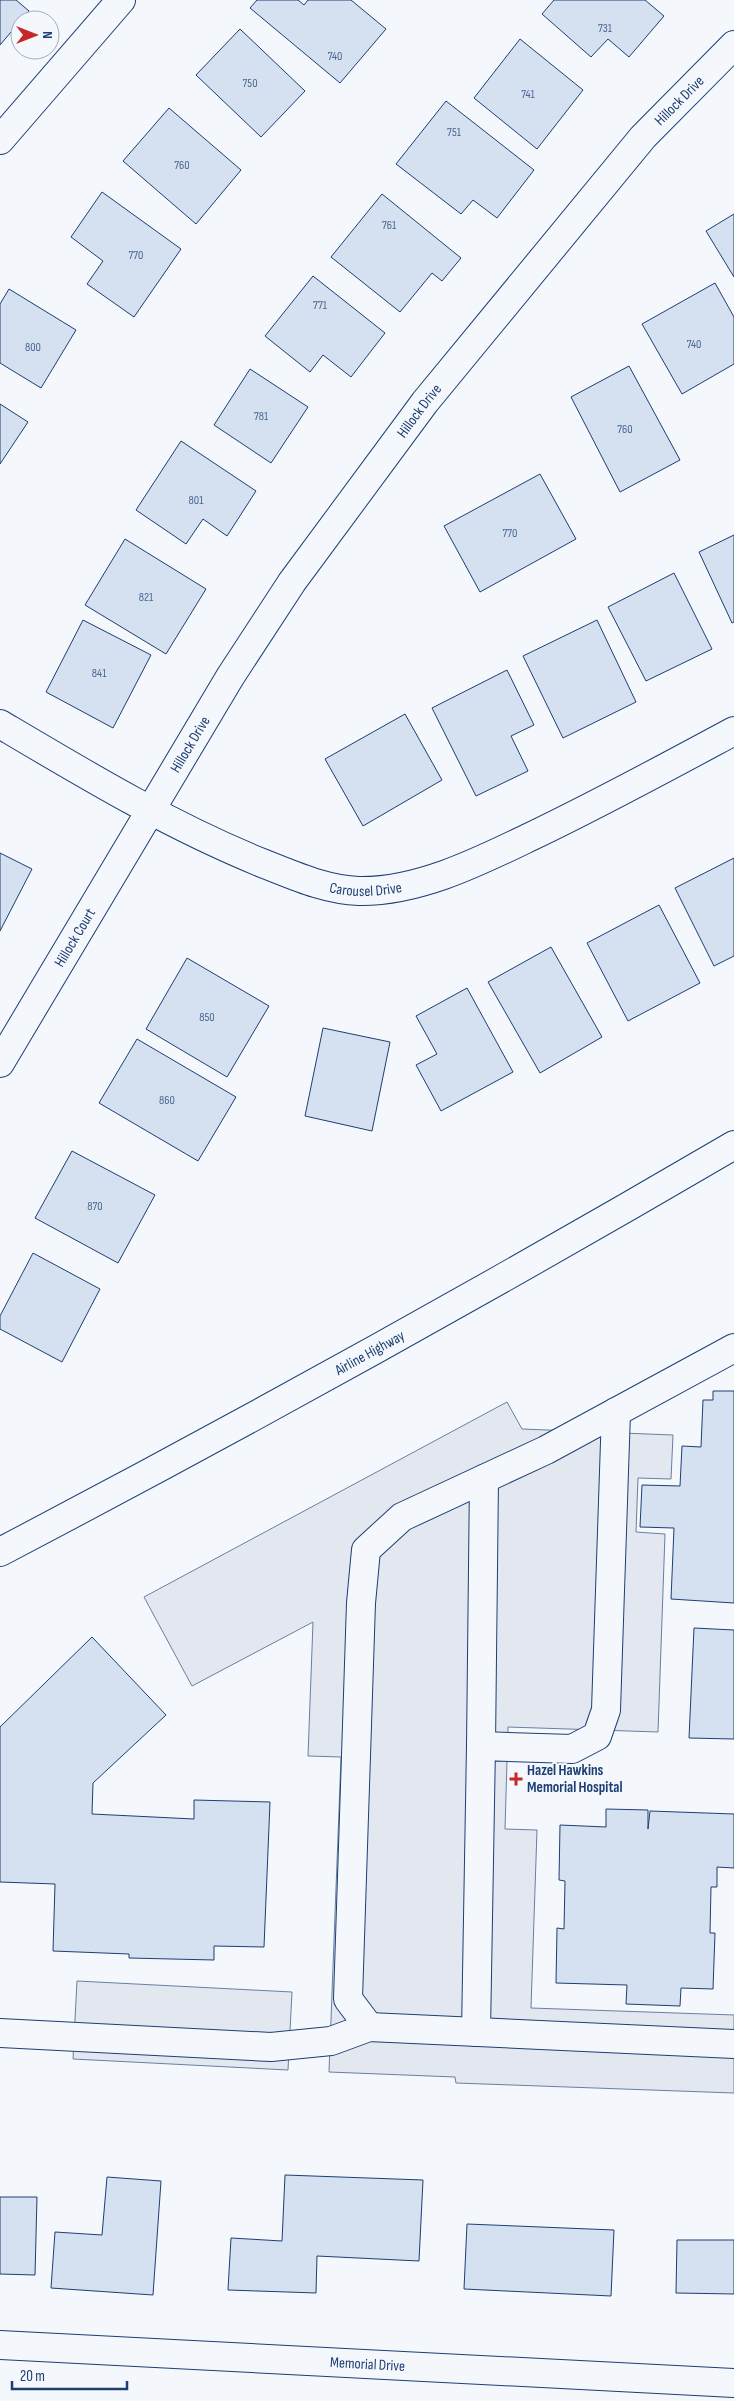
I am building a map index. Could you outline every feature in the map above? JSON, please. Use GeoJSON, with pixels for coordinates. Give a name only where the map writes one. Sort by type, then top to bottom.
{"type":"FeatureCollection","features":[{"type":"Feature","properties":{"kind":"street"},"geometry":{"type":"LineString","coordinates":[[0,140],[121,0]]}},
{"type":"Feature","properties":{"kind":"street","name":"Hillock Drive"},"geometry":{"type":"LineString","coordinates":[[150,812],[230,677],[292,582],[425,402],[643,137],[734,45]]}},
{"type":"Feature","properties":{"kind":"street","name":"Carousel Drive"},"geometry":{"type":"LineString","coordinates":[[0,724],[150,812],[217,844],[302,879],[359,891],[391,888],[443,874],[496,853],[574,816],[734,731]]}},
{"type":"Feature","properties":{"kind":"street","name":"Hillock Court"},"geometry":{"type":"LineString","coordinates":[[0,1063],[150,812]]}},
{"type":"Feature","properties":{"kind":"street","name":"Airline Highway"},"geometry":{"type":"LineString","coordinates":[[0,1552],[160,1468],[528,1265],[734,1144]]}},
{"type":"Feature","properties":{"kind":"street"},"geometry":{"type":"LineString","coordinates":[[369,2027],[348,1998],[361,1603],[366,1550],[402,1517],[546,1450],[734,1348]]}},
{"type":"Feature","properties":{"kind":"street"},"geometry":{"type":"LineString","coordinates":[[481,1746],[572,1749],[597,1736],[606,1710],[616,1412]]}},
{"type":"Feature","properties":{"kind":"street"},"geometry":{"type":"LineString","coordinates":[[476,2032],[484,1479]]}},
{"type":"Feature","properties":{"kind":"street"},"geometry":{"type":"LineString","coordinates":[[0,2033],[271,2047],[331,2041],[369,2027],[734,2044]]}},
{"type":"Feature","properties":{"kind":"street","name":"Memorial Drive"},"geometry":{"type":"LineString","coordinates":[[0,2345],[734,2383]]}},
{"type":"Feature","properties":{"kind":"shaded area"},"geometry":{"type":"Polygon","coordinates":[[[507,1402],[522,1429],[673,1435],[671,1479],[638,1478],[636,1532],[665,1534],[658,1732],[508,1727],[505,1829],[537,1830],[531,2008],[734,2015],[734,2093],[456,2083],[455,2077],[329,2072],[341,1757],[308,1756],[313,1622],[192,1686],[144,1597],[507,1402]]]}},
{"type":"Feature","properties":{"kind":"shaded area"},"geometry":{"type":"Polygon","coordinates":[[[77,1981],[292,1992],[288,2070],[73,2059],[77,1981]]]}},
{"type":"Feature","properties":{"kind":"building"},"geometry":{"type":"Polygon","coordinates":[[[0,0],[16,0],[28,10],[10,10],[10,33],[0,45],[0,0]]]}},
{"type":"Feature","properties":{"kind":"building"},"geometry":{"type":"Polygon","coordinates":[[[257,0],[298,0],[304,5],[308,0],[351,0],[386,29],[340,83],[250,8],[257,0]]]}},
{"type":"Feature","properties":{"kind":"building"},"geometry":{"type":"Polygon","coordinates":[[[554,0],[645,0],[664,16],[629,57],[608,39],[591,57],[542,14],[554,0]]]}},
{"type":"Feature","properties":{"kind":"building"},"geometry":{"type":"Polygon","coordinates":[[[240,29],[305,91],[261,137],[196,75],[240,29]]]}},
{"type":"Feature","properties":{"kind":"building"},"geometry":{"type":"Polygon","coordinates":[[[520,39],[583,90],[537,149],[474,98],[520,39]]]}},
{"type":"Feature","properties":{"kind":"building"},"geometry":{"type":"Polygon","coordinates":[[[446,101],[534,170],[497,218],[473,200],[461,214],[396,164],[446,101]]]}},
{"type":"Feature","properties":{"kind":"building"},"geometry":{"type":"Polygon","coordinates":[[[169,108],[241,170],[196,224],[123,161],[169,108]]]}},
{"type":"Feature","properties":{"kind":"building"},"geometry":{"type":"Polygon","coordinates":[[[102,192],[181,249],[134,317],[87,284],[103,261],[71,237],[102,192]]]}},
{"type":"Feature","properties":{"kind":"building"},"geometry":{"type":"Polygon","coordinates":[[[382,194],[461,258],[442,281],[432,273],[400,312],[331,257],[382,194]]]}},
{"type":"Feature","properties":{"kind":"building"},"geometry":{"type":"Polygon","coordinates":[[[734,214],[734,277],[706,231],[734,214]]]}},
{"type":"Feature","properties":{"kind":"building"},"geometry":{"type":"Polygon","coordinates":[[[313,276],[385,333],[351,377],[323,355],[310,372],[265,336],[313,276]]]}},
{"type":"Feature","properties":{"kind":"building"},"geometry":{"type":"Polygon","coordinates":[[[715,283],[734,317],[734,364],[682,394],[642,324],[715,283]]]}},
{"type":"Feature","properties":{"kind":"building"},"geometry":{"type":"Polygon","coordinates":[[[9,289],[76,330],[41,388],[0,363],[0,304],[9,289]]]}},
{"type":"Feature","properties":{"kind":"building"},"geometry":{"type":"Polygon","coordinates":[[[629,366],[680,460],[620,492],[571,397],[629,366]]]}},
{"type":"Feature","properties":{"kind":"building"},"geometry":{"type":"Polygon","coordinates":[[[250,369],[308,407],[271,463],[214,425],[250,369]]]}},
{"type":"Feature","properties":{"kind":"building"},"geometry":{"type":"Polygon","coordinates":[[[0,404],[28,422],[0,464],[0,404]]]}},
{"type":"Feature","properties":{"kind":"building"},"geometry":{"type":"Polygon","coordinates":[[[181,441],[256,491],[227,536],[203,519],[186,544],[136,510],[181,441]]]}},
{"type":"Feature","properties":{"kind":"building"},"geometry":{"type":"Polygon","coordinates":[[[540,474],[576,539],[480,592],[444,526],[540,474]]]}},
{"type":"Feature","properties":{"kind":"building"},"geometry":{"type":"Polygon","coordinates":[[[734,535],[734,622],[732,623],[699,552],[734,535]]]}},
{"type":"Feature","properties":{"kind":"building"},"geometry":{"type":"Polygon","coordinates":[[[125,539],[206,589],[166,654],[85,605],[125,539]]]}},
{"type":"Feature","properties":{"kind":"building"},"geometry":{"type":"Polygon","coordinates":[[[674,573],[712,649],[646,681],[608,607],[674,573]]]}},
{"type":"Feature","properties":{"kind":"building"},"geometry":{"type":"Polygon","coordinates":[[[83,620],[151,655],[113,728],[46,692],[83,620]]]}},
{"type":"Feature","properties":{"kind":"building"},"geometry":{"type":"Polygon","coordinates":[[[597,620],[636,702],[563,738],[523,656],[597,620]]]}},
{"type":"Feature","properties":{"kind":"building"},"geometry":{"type":"Polygon","coordinates":[[[507,670],[534,725],[511,736],[528,771],[476,796],[432,708],[507,670]]]}},
{"type":"Feature","properties":{"kind":"building"},"geometry":{"type":"Polygon","coordinates":[[[405,714],[442,780],[363,826],[325,759],[405,714]]]}},
{"type":"Feature","properties":{"kind":"building"},"geometry":{"type":"Polygon","coordinates":[[[0,853],[32,869],[0,931],[0,853]]]}},
{"type":"Feature","properties":{"kind":"building"},"geometry":{"type":"Polygon","coordinates":[[[734,858],[734,956],[714,966],[675,888],[734,858]]]}},
{"type":"Feature","properties":{"kind":"building"},"geometry":{"type":"Polygon","coordinates":[[[659,905],[700,983],[628,1021],[587,943],[659,905]]]}},
{"type":"Feature","properties":{"kind":"building"},"geometry":{"type":"Polygon","coordinates":[[[551,947],[602,1037],[540,1073],[488,982],[551,947]]]}},
{"type":"Feature","properties":{"kind":"building"},"geometry":{"type":"Polygon","coordinates":[[[187,958],[269,1006],[227,1077],[146,1029],[187,958]]]}},
{"type":"Feature","properties":{"kind":"building"},"geometry":{"type":"Polygon","coordinates":[[[467,988],[513,1072],[441,1111],[416,1065],[437,1054],[416,1016],[467,988]]]}},
{"type":"Feature","properties":{"kind":"building"},"geometry":{"type":"Polygon","coordinates":[[[323,1028],[390,1042],[372,1131],[305,1116],[323,1028]]]}},
{"type":"Feature","properties":{"kind":"building"},"geometry":{"type":"Polygon","coordinates":[[[137,1039],[236,1097],[198,1161],[99,1103],[137,1039]]]}},
{"type":"Feature","properties":{"kind":"building"},"geometry":{"type":"Polygon","coordinates":[[[72,1151],[155,1195],[118,1263],[35,1218],[72,1151]]]}},
{"type":"Feature","properties":{"kind":"building"},"geometry":{"type":"Polygon","coordinates":[[[33,1253],[100,1289],[62,1362],[0,1329],[0,1316],[33,1253]]]}},
{"type":"Feature","properties":{"kind":"building"},"geometry":{"type":"Polygon","coordinates":[[[713,1391],[734,1391],[734,1603],[671,1599],[674,1528],[640,1527],[642,1485],[680,1486],[682,1446],[701,1447],[703,1400],[713,1400],[713,1391]]]}},
{"type":"Feature","properties":{"kind":"building"},"geometry":{"type":"Polygon","coordinates":[[[694,1628],[734,1630],[734,1739],[689,1738],[694,1628]]]}},
{"type":"Feature","properties":{"kind":"building"},"geometry":{"type":"Polygon","coordinates":[[[92,1637],[166,1715],[93,1783],[92,1814],[194,1819],[194,1800],[270,1802],[264,1947],[214,1946],[214,1960],[129,1958],[129,1954],[53,1951],[55,1884],[0,1882],[0,1727],[92,1637]]]}},
{"type":"Feature","properties":{"kind":"building"},"geometry":{"type":"Polygon","coordinates":[[[606,1809],[648,1810],[648,1829],[650,1811],[734,1814],[734,1868],[717,1867],[717,1887],[711,1887],[710,1933],[715,1933],[713,1989],[681,1988],[680,2006],[626,2004],[627,1985],[556,1983],[557,1928],[564,1929],[565,1881],[559,1880],[560,1825],[606,1827],[606,1809]]]}},
{"type":"Feature","properties":{"kind":"building"},"geometry":{"type":"Polygon","coordinates":[[[285,2175],[423,2180],[419,2261],[317,2256],[316,2293],[228,2290],[231,2238],[282,2241],[285,2175]]]}},
{"type":"Feature","properties":{"kind":"building"},"geometry":{"type":"Polygon","coordinates":[[[107,2177],[161,2181],[153,2295],[51,2288],[55,2232],[102,2235],[107,2177]]]}},
{"type":"Feature","properties":{"kind":"building"},"geometry":{"type":"Polygon","coordinates":[[[0,2197],[37,2197],[35,2275],[0,2274],[0,2197]]]}},
{"type":"Feature","properties":{"kind":"building"},"geometry":{"type":"Polygon","coordinates":[[[467,2224],[614,2230],[611,2296],[464,2289],[467,2224]]]}},
{"type":"Feature","properties":{"kind":"building"},"geometry":{"type":"Polygon","coordinates":[[[677,2240],[734,2240],[734,2294],[676,2293],[677,2240]]]}},
{"type":"Feature","properties":{"kind":"place","name":"Hazel Hawkins Memorial Hospital"},"geometry":{"type":"Point","coordinates":[516,1779]}}]}
